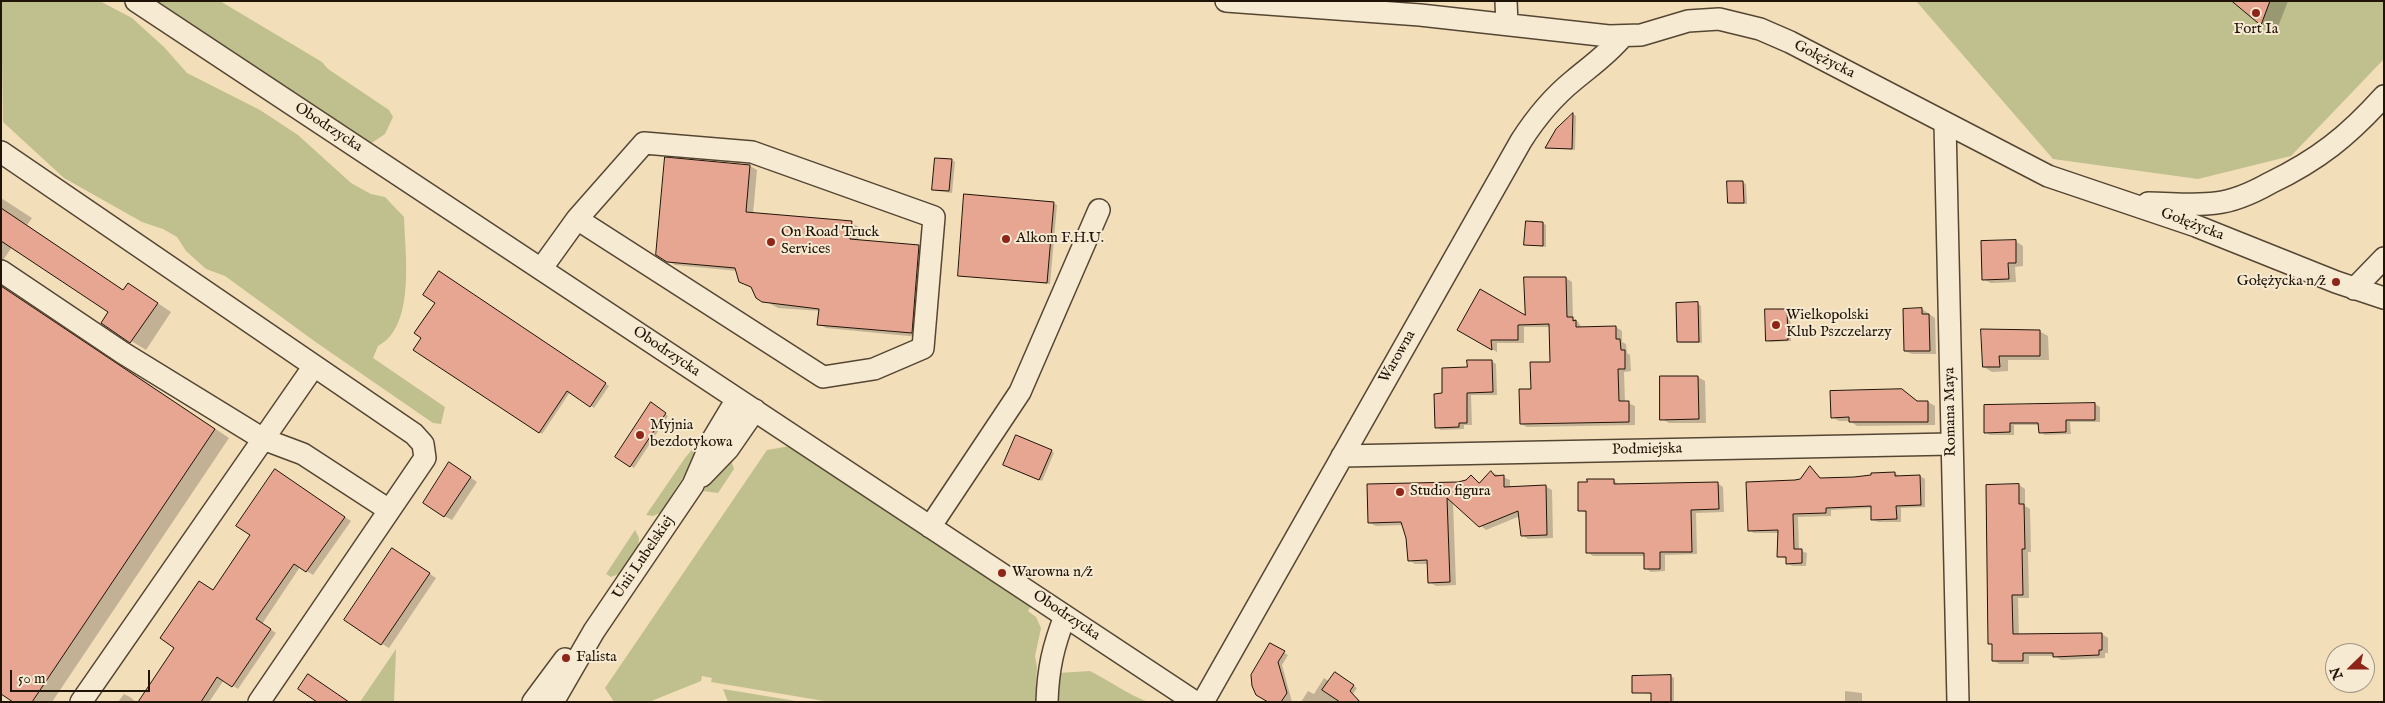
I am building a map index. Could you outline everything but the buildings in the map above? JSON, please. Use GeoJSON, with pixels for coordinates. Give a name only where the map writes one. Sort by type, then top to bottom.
{"type":"FeatureCollection","features":[{"type":"Feature","properties":{"kind":"street","name":"Obodrzycka"},"geometry":{"type":"LineString","coordinates":[[136,1],[1195,702]]}},
{"type":"Feature","properties":{"kind":"street","name":"Gołężycka"},"geometry":{"type":"LineString","coordinates":[[1226,1],[1421,8],[1507,24],[1575,33],[1623,36],[1652,33],[1696,19],[1719,19],[1740,23],[1790,42],[2048,176],[2196,226],[2384,298]]}},
{"type":"Feature","properties":{"kind":"street"},"geometry":{"type":"LineString","coordinates":[[1506,1],[1507,24]]}},
{"type":"Feature","properties":{"kind":"street","name":"Warowna"},"geometry":{"type":"LineString","coordinates":[[1203,702],[1529,129],[1552,101],[1574,80],[1606,55],[1623,36]]}},
{"type":"Feature","properties":{"kind":"street"},"geometry":{"type":"LineString","coordinates":[[2132,203],[2217,203],[2261,188],[2300,168],[2329,149],[2357,126],[2384,96]]}},
{"type":"Feature","properties":{"kind":"street","name":"Romana Maya"},"geometry":{"type":"LineString","coordinates":[[1945,123],[1958,702]]}},
{"type":"Feature","properties":{"kind":"street"},"geometry":{"type":"LineString","coordinates":[[541,269],[577,219],[644,143],[752,152],[934,217],[923,348],[874,369],[823,377],[577,219]]}},
{"type":"Feature","properties":{"kind":"street"},"geometry":{"type":"LineString","coordinates":[[1,152],[414,434],[423,444],[425,458],[260,702]]}},
{"type":"Feature","properties":{"kind":"street"},"geometry":{"type":"LineString","coordinates":[[930,527],[1020,392],[1099,210]]}},
{"type":"Feature","properties":{"kind":"street"},"geometry":{"type":"LineString","coordinates":[[2354,288],[2384,258]]}},
{"type":"Feature","properties":{"kind":"street"},"geometry":{"type":"LineString","coordinates":[[1,271],[123,353],[263,438],[303,454],[389,510]]}},
{"type":"Feature","properties":{"kind":"street"},"geometry":{"type":"LineString","coordinates":[[81,702],[314,366]]}},
{"type":"Feature","properties":{"kind":"street","name":"Unii Lubelskiej"},"geometry":{"type":"LineString","coordinates":[[693,485],[713,439],[737,399]]}},
{"type":"Feature","properties":{"kind":"street","name":"Unii Lubelskiej"},"geometry":{"type":"LineString","coordinates":[[553,702],[594,631],[693,485],[728,449],[755,410]]}},
{"type":"Feature","properties":{"kind":"street","name":"Podmiejska"},"geometry":{"type":"LineString","coordinates":[[1342,456],[1951,444]]}},
{"type":"Feature","properties":{"kind":"street"},"geometry":{"type":"LineString","coordinates":[[1047,702],[1048,673],[1053,647],[1066,616]]}},
{"type":"Feature","properties":{"kind":"street","name":"Unii Lubelskiej"},"geometry":{"type":"LineString","coordinates":[[533,702],[566,658],[594,631]]}},
{"type":"Feature","properties":{"kind":"green space"},"geometry":{"type":"Polygon","coordinates":[[[1,1],[100,1],[132,18],[164,47],[187,73],[260,110],[298,135],[351,183],[371,194],[385,197],[404,217],[406,288],[398,323],[390,336],[378,346],[373,358],[445,407],[441,424],[433,423],[317,343],[225,276],[206,269],[186,251],[177,237],[163,229],[142,222],[64,178],[3,122],[1,1]]]}},
{"type":"Feature","properties":{"kind":"green space"},"geometry":{"type":"Polygon","coordinates":[[[155,1],[220,1],[322,62],[328,69],[389,110],[393,117],[385,134],[370,144],[155,1]]]}},
{"type":"Feature","properties":{"kind":"green space"},"geometry":{"type":"Polygon","coordinates":[[[1916,1],[2384,1],[2384,59],[2291,156],[2198,179],[2053,159],[1916,1]]]}},
{"type":"Feature","properties":{"kind":"green space"},"geometry":{"type":"Polygon","coordinates":[[[702,440],[689,468],[660,513],[653,516],[646,515],[685,458],[702,440]]]}},
{"type":"Feature","properties":{"kind":"green space"},"geometry":{"type":"Polygon","coordinates":[[[790,446],[1032,605],[1028,611],[1036,617],[1041,628],[1035,656],[1037,667],[1035,702],[830,702],[711,682],[712,678],[702,676],[701,681],[649,702],[614,702],[605,688],[767,450],[790,446]]]}},
{"type":"Feature","properties":{"kind":"green space"},"geometry":{"type":"Polygon","coordinates":[[[730,458],[734,469],[718,493],[703,491],[730,458]]]}},
{"type":"Feature","properties":{"kind":"green space"},"geometry":{"type":"Polygon","coordinates":[[[635,530],[639,538],[638,546],[619,574],[611,577],[606,574],[635,530]]]}},
{"type":"Feature","properties":{"kind":"green space"},"geometry":{"type":"Polygon","coordinates":[[[396,649],[394,702],[360,702],[396,649]]]}},
{"type":"Feature","properties":{"kind":"green space"},"geometry":{"type":"Polygon","coordinates":[[[1090,671],[1148,702],[1057,702],[1058,673],[1090,671]]]}},
{"type":"Feature","properties":{"kind":"green space"},"geometry":{"type":"Polygon","coordinates":[[[723,689],[802,702],[728,702],[723,689]]]}},
{"type":"Feature","properties":{"kind":"place","name":"Fort Ia"},"geometry":{"type":"Point","coordinates":[2256,13]}},
{"type":"Feature","properties":{"kind":"place","name":"Alkom F.H.U."},"geometry":{"type":"Point","coordinates":[1006,239]}},
{"type":"Feature","properties":{"kind":"place","name":"On Road Truck Services"},"geometry":{"type":"Point","coordinates":[771,242]}},
{"type":"Feature","properties":{"kind":"place","name":"Gołężycka n/ż"},"geometry":{"type":"Point","coordinates":[2336,282]}},
{"type":"Feature","properties":{"kind":"place","name":"Wielkopolski Klub Pszczelarzy"},"geometry":{"type":"Point","coordinates":[1776,325]}},
{"type":"Feature","properties":{"kind":"place","name":"Myjnia bezdotykowa"},"geometry":{"type":"Point","coordinates":[640,435]}},
{"type":"Feature","properties":{"kind":"place","name":"Studio figura"},"geometry":{"type":"Point","coordinates":[1400,492]}},
{"type":"Feature","properties":{"kind":"place","name":"Warowna n/ż"},"geometry":{"type":"Point","coordinates":[1002,573]}},
{"type":"Feature","properties":{"kind":"place","name":"Falista"},"geometry":{"type":"Point","coordinates":[566,658]}}]}
